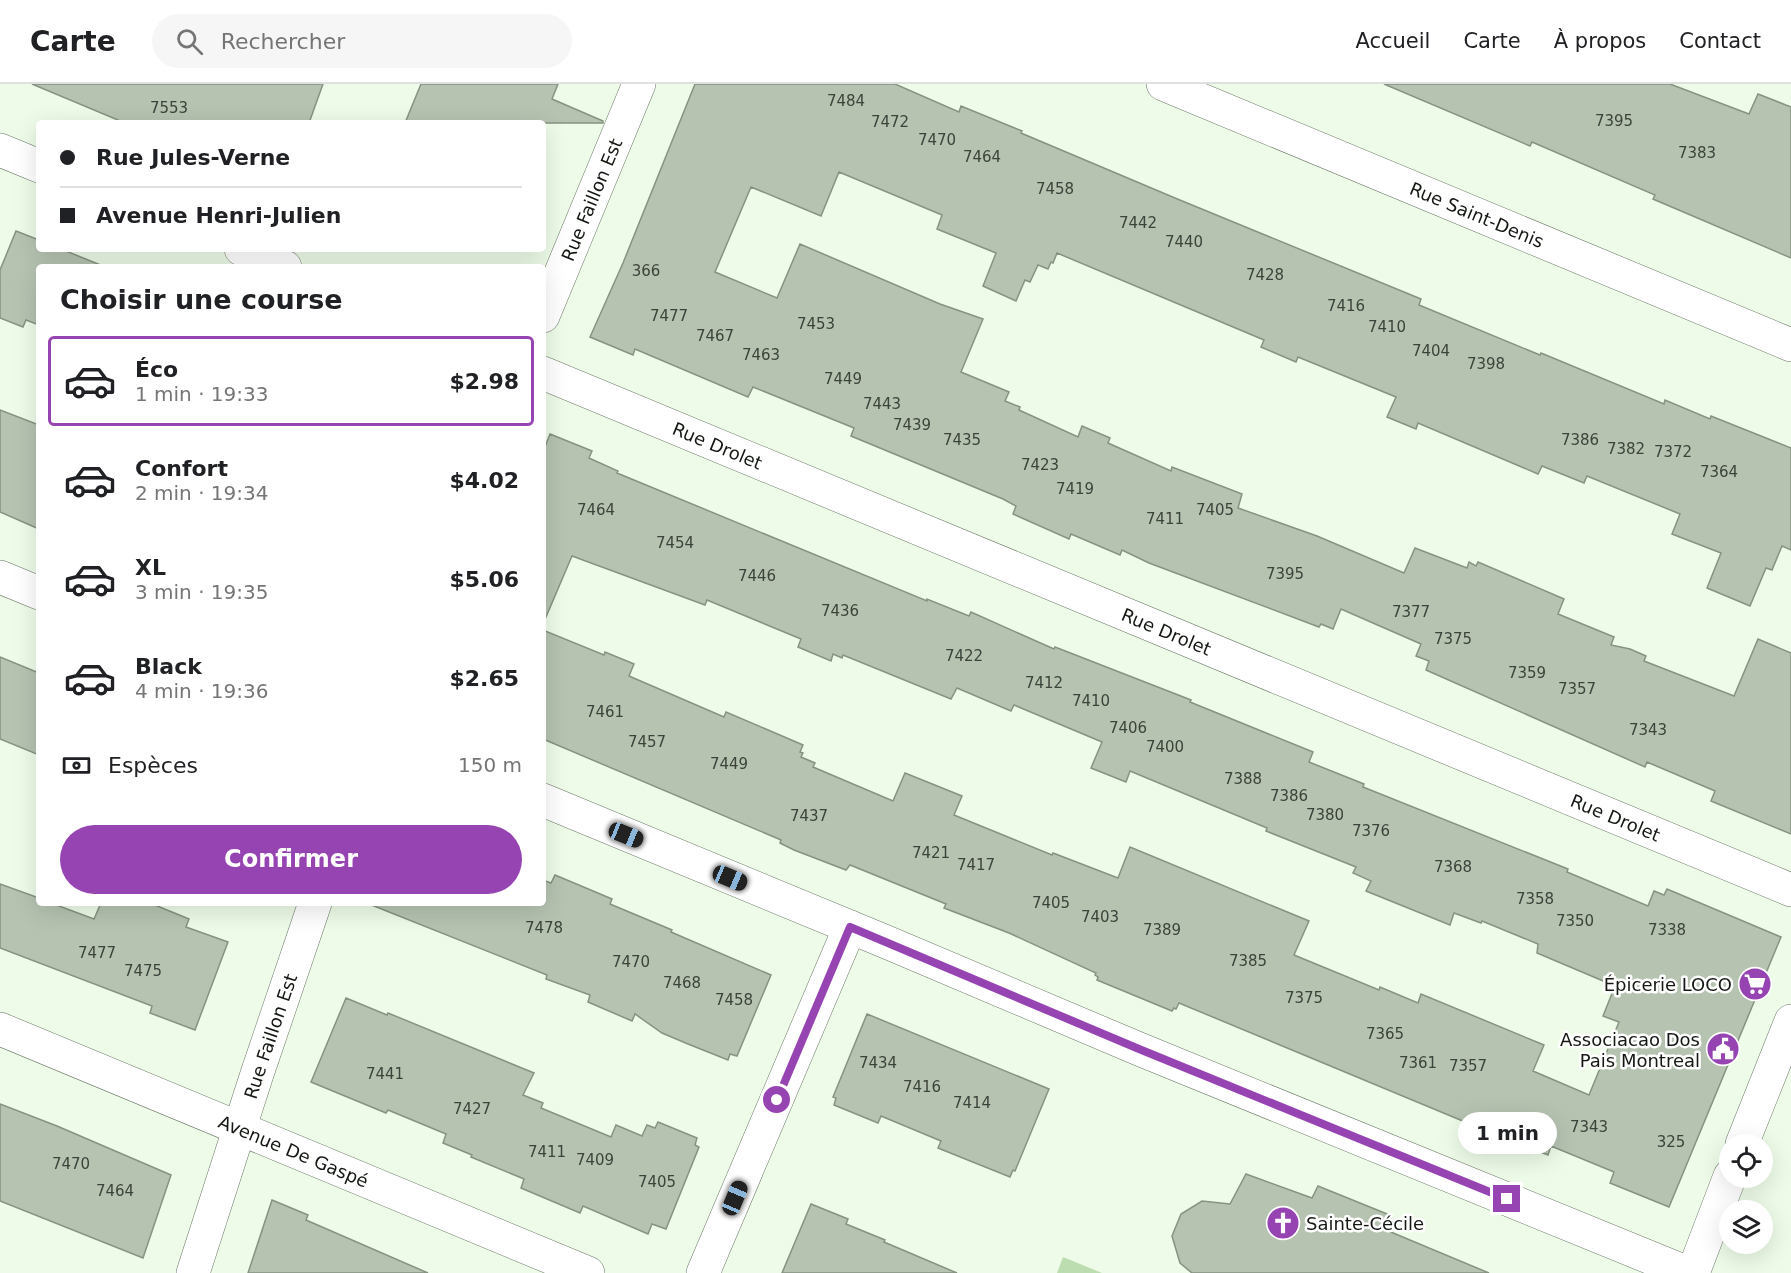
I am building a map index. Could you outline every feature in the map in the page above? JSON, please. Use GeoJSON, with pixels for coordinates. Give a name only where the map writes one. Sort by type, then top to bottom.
{"type":"FeatureCollection","features":[{"type":"Feature","properties":{"kind":"street","name":"Rue Faillon Est"},"geometry":{"type":"LineString","coordinates":[[546,309],[639,84]]}},
{"type":"Feature","properties":{"kind":"street","name":"Rue Saint-Denis"},"geometry":{"type":"LineString","coordinates":[[1163,84],[1791,345]]}},
{"type":"Feature","properties":{"kind":"street"},"geometry":{"type":"LineString","coordinates":[[0,150],[36,165]]}},
{"type":"Feature","properties":{"kind":"street"},"geometry":{"type":"LineString","coordinates":[[248,252],[278,264]]}},
{"type":"Feature","properties":{"kind":"street","name":"Rue Drolet"},"geometry":{"type":"LineString","coordinates":[[546,374],[1791,890]]}},
{"type":"Feature","properties":{"kind":"street"},"geometry":{"type":"LineString","coordinates":[[0,577],[36,592]]}},
{"type":"Feature","properties":{"kind":"street"},"geometry":{"type":"LineString","coordinates":[[546,801],[1139,1049],[1688,1273]]}},
{"type":"Feature","properties":{"kind":"street","name":"Rue Faillon Est"},"geometry":{"type":"LineString","coordinates":[[193,1273],[314,906]]}},
{"type":"Feature","properties":{"kind":"street"},"geometry":{"type":"LineString","coordinates":[[703,1273],[850,927]]}},
{"type":"Feature","properties":{"kind":"street"},"geometry":{"type":"LineString","coordinates":[[1746,1134],[1791,1021]]}},
{"type":"Feature","properties":{"kind":"street","name":"Avenue De Gaspé"},"geometry":{"type":"LineString","coordinates":[[0,1029],[588,1273]]}},
{"type":"Feature","properties":{"kind":"street"},"geometry":{"type":"LineString","coordinates":[[1693,1273],[1725,1188]]}},
{"type":"Feature","properties":{"kind":"green space"},"geometry":{"type":"Polygon","coordinates":[[[1063,1257],[1102,1273],[1057,1273],[1063,1257]]]}},
{"type":"Feature","properties":{"kind":"building"},"geometry":{"type":"Polygon","coordinates":[[[32,84],[323,84],[310,120],[118,120],[32,84]]]}},
{"type":"Feature","properties":{"kind":"building"},"geometry":{"type":"Polygon","coordinates":[[[421,84],[558,84],[552,99],[603,121],[603,123],[546,123],[546,120],[406,120],[421,84]]]}},
{"type":"Feature","properties":{"kind":"building"},"geometry":{"type":"Polygon","coordinates":[[[695,84],[895,84],[959,112],[961,106],[1022,131],[1021,133],[1175,198],[1421,299],[1419,305],[1540,355],[1541,353],[1664,404],[1665,400],[1791,448],[1791,550],[1782,546],[1772,570],[1766,568],[1750,606],[1707,588],[1721,553],[1672,534],[1680,514],[1587,476],[1584,483],[1542,466],[1538,474],[1418,423],[1416,429],[1387,417],[1396,397],[1298,357],[1296,362],[1261,347],[1264,340],[1057,253],[1048,269],[1038,265],[1030,282],[1025,280],[1016,301],[983,286],[996,253],[937,229],[942,215],[839,172],[821,216],[751,187],[715,272],[777,298],[800,244],[940,304],[983,319],[961,372],[1009,392],[1005,401],[1020,407],[1019,410],[1078,437],[1082,426],[1110,438],[1108,443],[1171,471],[1172,467],[1242,494],[1238,508],[1317,536],[1404,573],[1415,548],[1467,568],[1469,562],[1476,566],[1478,562],[1564,599],[1558,614],[1614,637],[1611,645],[1630,649],[1646,656],[1644,661],[1734,696],[1758,639],[1791,653],[1791,834],[1711,801],[1715,791],[1647,762],[1645,767],[1426,670],[1429,661],[1416,656],[1421,644],[1341,609],[1333,629],[1321,624],[1319,627],[1149,563],[1122,550],[1120,555],[1071,534],[1069,539],[1013,514],[1016,506],[1003,499],[851,436],[854,428],[753,387],[748,397],[635,349],[633,355],[590,337],[623,263],[695,84]]]}},
{"type":"Feature","properties":{"kind":"building"},"geometry":{"type":"Polygon","coordinates":[[[1384,84],[1670,84],[1749,114],[1758,94],[1791,107],[1791,258],[1653,199],[1655,195],[1532,142],[1530,146],[1384,84]]]}},
{"type":"Feature","properties":{"kind":"building"},"geometry":{"type":"Polygon","coordinates":[[[16,231],[36,239],[36,252],[68,252],[98,264],[36,264],[36,324],[26,320],[23,327],[0,318],[0,270],[16,231]]]}},
{"type":"Feature","properties":{"kind":"building"},"geometry":{"type":"Polygon","coordinates":[[[0,410],[36,424],[36,528],[0,512],[0,410]]]}},
{"type":"Feature","properties":{"kind":"building"},"geometry":{"type":"Polygon","coordinates":[[[550,434],[592,451],[589,458],[618,471],[617,473],[927,601],[927,599],[969,616],[971,612],[1054,649],[1055,647],[1191,700],[1190,702],[1313,752],[1309,762],[1364,784],[1363,787],[1568,869],[1567,872],[1648,906],[1654,891],[1664,895],[1667,889],[1781,937],[1669,1207],[1610,1183],[1614,1172],[1551,1146],[1548,1155],[1179,1003],[1172,1011],[1097,980],[1096,973],[1009,933],[944,908],[946,904],[850,865],[846,870],[794,850],[780,843],[781,840],[546,740],[546,631],[604,655],[605,652],[634,664],[629,676],[724,717],[726,712],[803,745],[800,752],[803,753],[801,757],[815,763],[813,767],[893,801],[905,773],[962,796],[954,815],[1052,855],[1053,853],[1118,878],[1130,847],[1309,921],[1294,955],[1379,990],[1380,987],[1418,1003],[1421,994],[1544,1045],[1533,1071],[1589,1095],[1619,1022],[1603,1016],[1615,986],[1537,953],[1538,944],[1482,921],[1481,923],[1454,913],[1450,925],[1366,891],[1371,881],[1353,873],[1356,867],[1266,831],[1267,828],[1130,771],[1126,782],[1091,768],[1102,742],[1014,705],[1011,711],[957,688],[951,699],[843,655],[842,658],[833,654],[831,661],[798,647],[801,639],[707,600],[705,605],[572,556],[546,617],[546,444],[550,434]]]}},
{"type":"Feature","properties":{"kind":"building"},"geometry":{"type":"Polygon","coordinates":[[[0,657],[36,672],[36,754],[0,739],[0,657]]]}},
{"type":"Feature","properties":{"kind":"building"},"geometry":{"type":"Polygon","coordinates":[[[555,875],[612,899],[610,904],[771,975],[737,1056],[730,1054],[728,1060],[688,1044],[662,1033],[635,1014],[632,1021],[588,1002],[590,995],[546,979],[547,975],[374,906],[546,906],[546,881],[551,883],[555,875]]]}},
{"type":"Feature","properties":{"kind":"building"},"geometry":{"type":"Polygon","coordinates":[[[0,884],[36,897],[36,906],[59,906],[94,919],[100,906],[157,906],[189,919],[186,927],[228,942],[195,1030],[150,1013],[152,1006],[0,948],[0,884]]]}},
{"type":"Feature","properties":{"kind":"building"},"geometry":{"type":"Polygon","coordinates":[[[346,998],[534,1073],[523,1095],[543,1103],[541,1108],[611,1137],[616,1125],[642,1136],[647,1125],[655,1128],[658,1122],[697,1138],[695,1145],[699,1147],[666,1229],[652,1224],[648,1234],[583,1206],[580,1213],[521,1188],[524,1179],[443,1143],[446,1134],[388,1110],[386,1113],[311,1082],[346,998]]]}},
{"type":"Feature","properties":{"kind":"building"},"geometry":{"type":"Polygon","coordinates":[[[867,1014],[1049,1089],[1015,1171],[1013,1170],[1010,1177],[938,1148],[941,1141],[881,1116],[878,1123],[834,1105],[836,1098],[833,1097],[867,1014]]]}},
{"type":"Feature","properties":{"kind":"building"},"geometry":{"type":"Polygon","coordinates":[[[0,1104],[171,1175],[143,1258],[0,1201],[0,1104]]]}},
{"type":"Feature","properties":{"kind":"building","name":"Sainte-Cécile"},"geometry":{"type":"Polygon","coordinates":[[[1246,1174],[1312,1198],[1318,1186],[1392,1216],[1386,1230],[1489,1273],[1192,1273],[1180,1263],[1172,1236],[1181,1214],[1202,1201],[1230,1204],[1246,1174]]]}},
{"type":"Feature","properties":{"kind":"building"},"geometry":{"type":"Polygon","coordinates":[[[272,1200],[308,1215],[306,1220],[428,1273],[248,1273],[272,1200]]]}},
{"type":"Feature","properties":{"kind":"building"},"geometry":{"type":"Polygon","coordinates":[[[811,1204],[848,1219],[846,1224],[885,1240],[884,1242],[957,1273],[782,1273],[811,1204]]]}},
{"type":"Feature","properties":{"kind":"place","name":"Épicerie LOCO"},"geometry":{"type":"Point","coordinates":[1755,984]}},
{"type":"Feature","properties":{"kind":"place","name":"Associacao Dos Pais Montreal"},"geometry":{"type":"Point","coordinates":[1723,1049]}},
{"type":"Feature","properties":{"kind":"place","name":"Sainte-Cécile"},"geometry":{"type":"Point","coordinates":[1283,1223]}},
{"type":"Feature","properties":{"kind":"route"},"geometry":{"type":"LineString","coordinates":[[777,1100],[850,927],[1139,1049],[1507,1199]]}}]}
